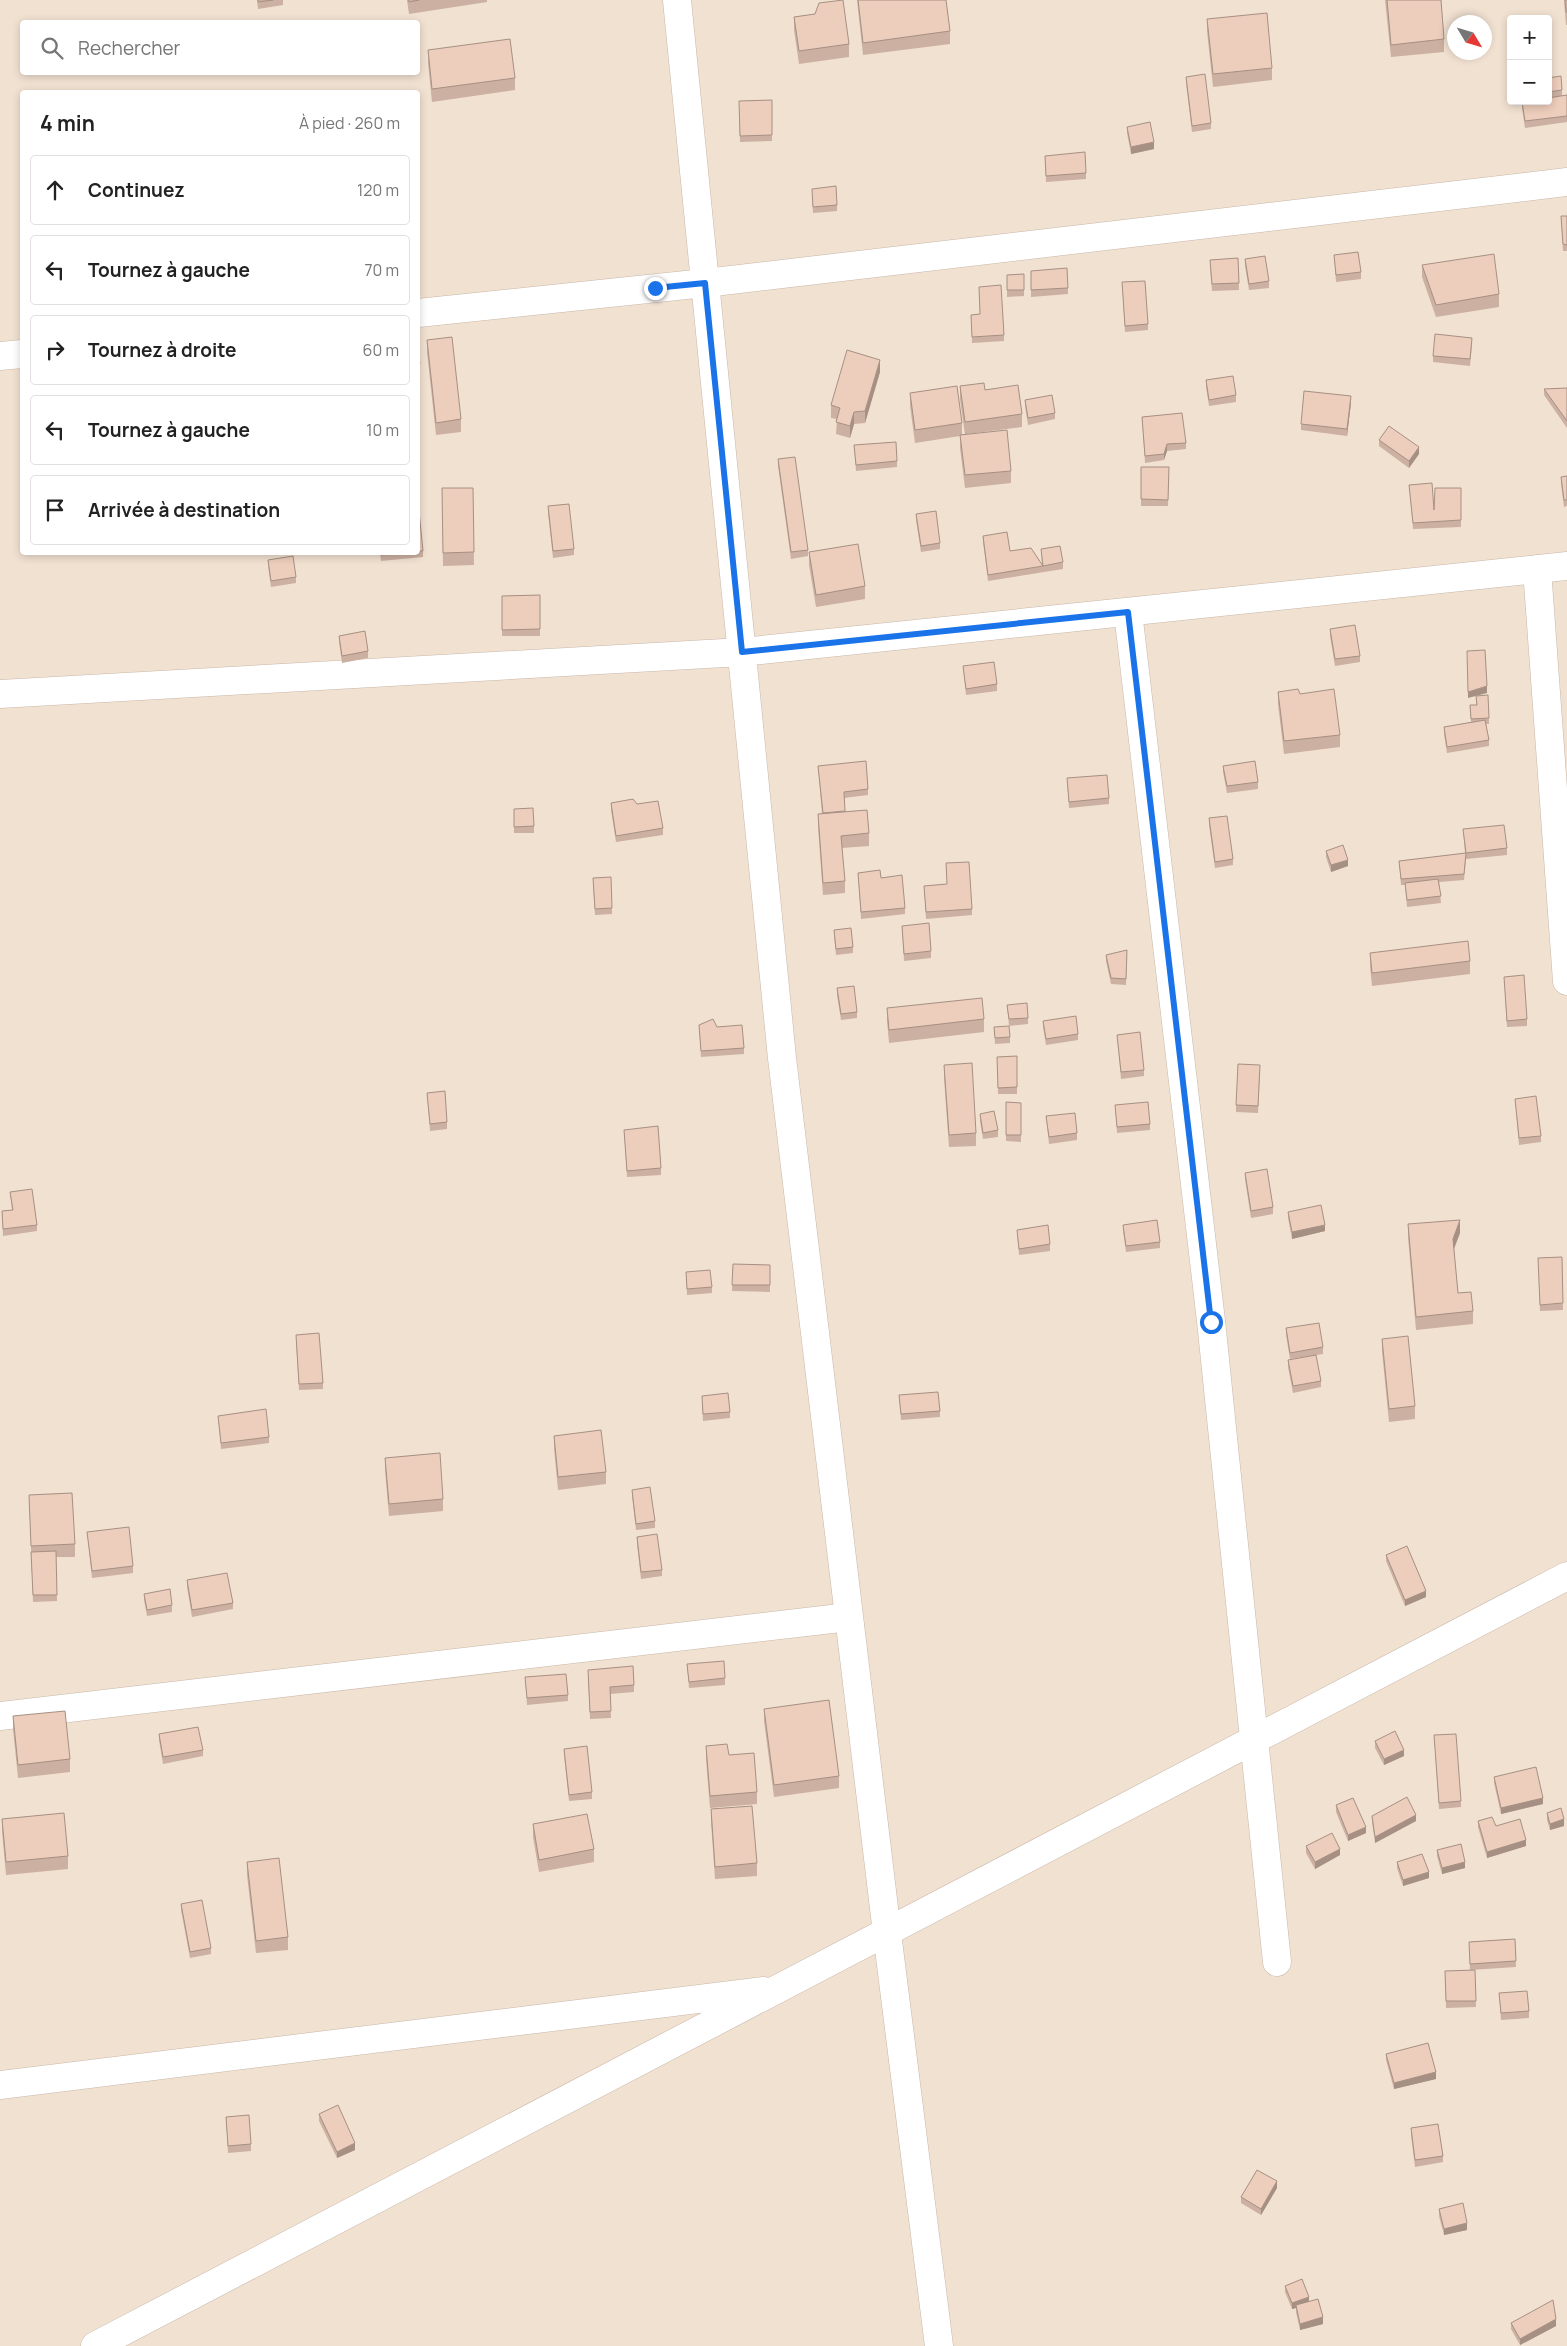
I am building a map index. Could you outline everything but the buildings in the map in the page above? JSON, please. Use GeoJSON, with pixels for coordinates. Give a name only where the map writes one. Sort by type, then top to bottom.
{"type":"FeatureCollection","features":[{"type":"Feature","properties":{"kind":"street"},"geometry":{"type":"LineString","coordinates":[[677,0],[782,1058],[886,1933],[938,2346]]}},
{"type":"Feature","properties":{"kind":"street"},"geometry":{"type":"LineString","coordinates":[[420,313],[705,283],[1567,182]]}},
{"type":"Feature","properties":{"kind":"street"},"geometry":{"type":"LineString","coordinates":[[0,356],[20,354]]}},
{"type":"Feature","properties":{"kind":"street"},"geometry":{"type":"LineString","coordinates":[[0,694],[742,652],[1567,566]]}},
{"type":"Feature","properties":{"kind":"street"},"geometry":{"type":"LineString","coordinates":[[1537,569],[1567,981]]}},
{"type":"Feature","properties":{"kind":"street"},"geometry":{"type":"LineString","coordinates":[[1128,612],[1211,1322],[1276,1962]]}},
{"type":"Feature","properties":{"kind":"street"},"geometry":{"type":"LineString","coordinates":[[95,2346],[1567,1576]]}},
{"type":"Feature","properties":{"kind":"street"},"geometry":{"type":"LineString","coordinates":[[0,1716],[849,1617]]}},
{"type":"Feature","properties":{"kind":"street"},"geometry":{"type":"LineString","coordinates":[[0,2084],[780,1988]]}},
{"type":"Feature","properties":{"kind":"shaded area"},"geometry":{"type":"Polygon","coordinates":[[[0,0],[1567,0],[1567,2346],[0,2346],[0,0]]]}},
{"type":"Feature","properties":{"kind":"route"},"geometry":{"type":"LineString","coordinates":[[655,288],[705,283],[742,652],[1128,612],[1211,1322]]}}]}
